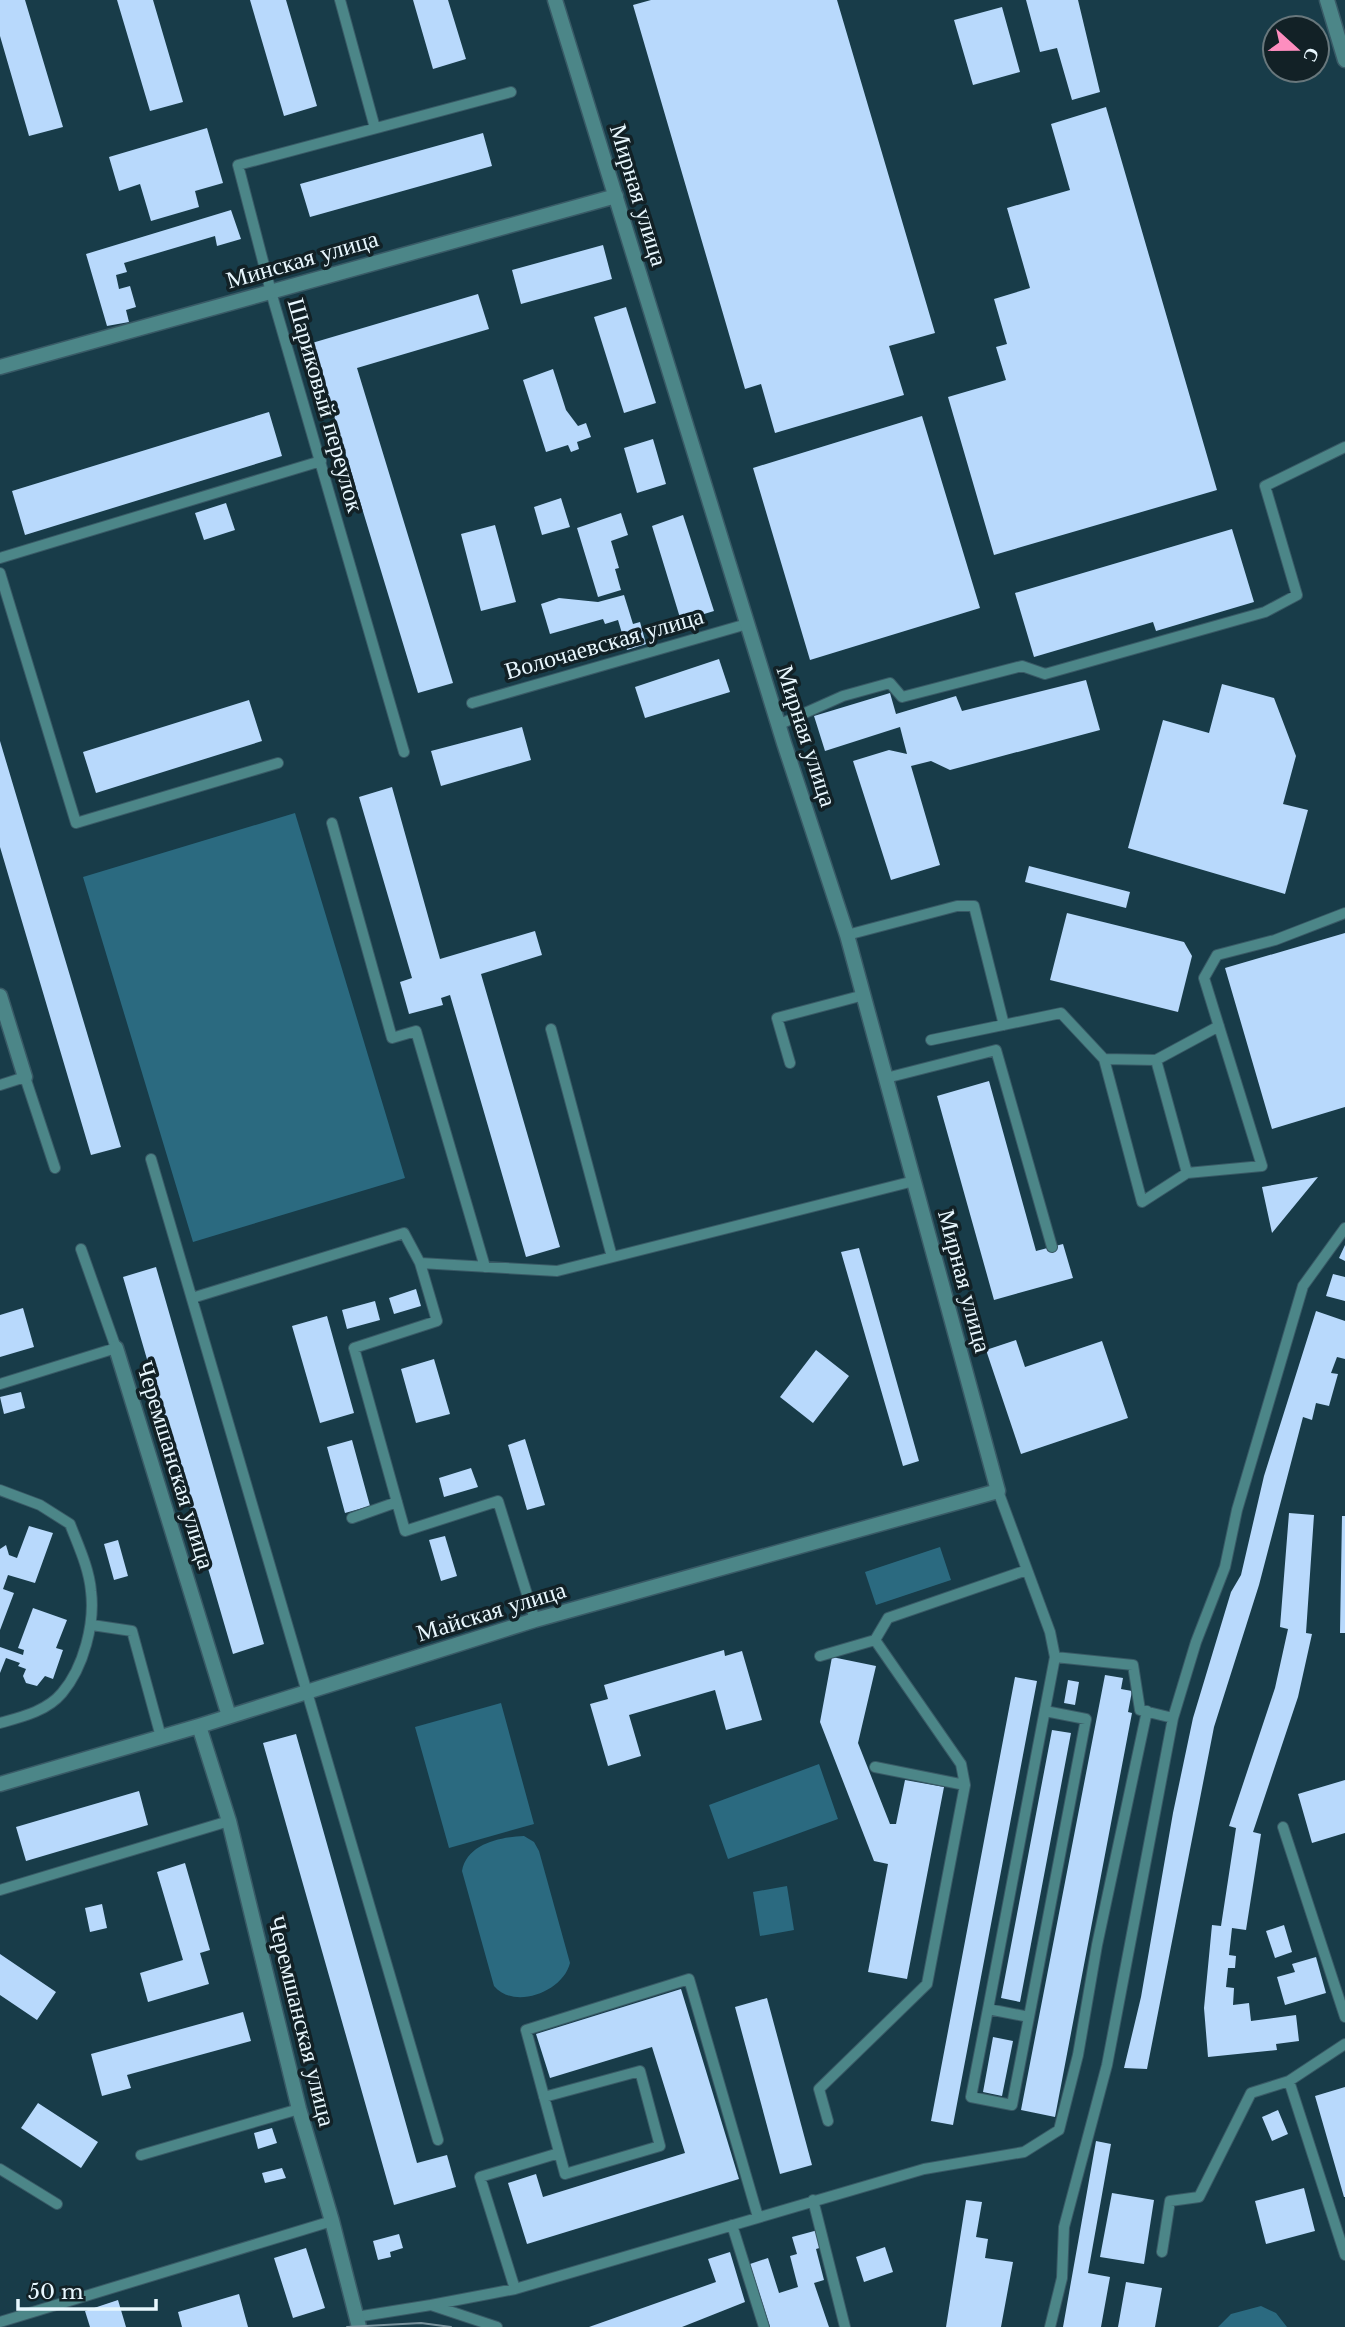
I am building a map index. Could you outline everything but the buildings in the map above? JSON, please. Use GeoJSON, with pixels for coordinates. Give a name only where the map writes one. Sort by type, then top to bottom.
{"type":"FeatureCollection","features":[{"type":"Feature","properties":{"kind":"street","name":"Мирная улица"},"geometry":{"type":"LineString","coordinates":[[555,0],[778,725],[847,935],[998,1491]]}},
{"type":"Feature","properties":{"kind":"street"},"geometry":{"type":"LineString","coordinates":[[1327,0],[1345,60]]}},
{"type":"Feature","properties":{"kind":"street","name":"Минская улица"},"geometry":{"type":"LineString","coordinates":[[0,367],[616,196]]}},
{"type":"Feature","properties":{"kind":"street"},"geometry":{"type":"LineString","coordinates":[[0,996],[25,1077]]}},
{"type":"Feature","properties":{"kind":"street","name":"Черемшанская улица"},"geometry":{"type":"LineString","coordinates":[[116,1348],[229,1716]]}},
{"type":"Feature","properties":{"kind":"street","name":"Майская улица"},"geometry":{"type":"LineString","coordinates":[[0,1784],[199,1726],[535,1620],[998,1491]]}},
{"type":"Feature","properties":{"kind":"street","name":"Черемшанская улица"},"geometry":{"type":"LineString","coordinates":[[199,1726],[229,1821],[299,2109],[332,2221],[357,2322]]}},
{"type":"Feature","properties":{"kind":"lane"},"geometry":{"type":"LineString","coordinates":[[340,0],[375,128],[511,92]]}},
{"type":"Feature","properties":{"kind":"lane","name":"Шариковый переулок"},"geometry":{"type":"LineString","coordinates":[[375,128],[238,165],[271,292],[404,752]]}},
{"type":"Feature","properties":{"kind":"lane"},"geometry":{"type":"LineString","coordinates":[[778,725],[843,696],[890,683],[902,697],[1022,666],[1045,674],[1265,612],[1297,595],[1265,486],[1345,447]]}},
{"type":"Feature","properties":{"kind":"lane"},"geometry":{"type":"LineString","coordinates":[[0,558],[321,461]]}},
{"type":"Feature","properties":{"kind":"lane"},"geometry":{"type":"LineString","coordinates":[[0,573],[76,823],[278,763]]}},
{"type":"Feature","properties":{"kind":"lane","name":"Волочаевская улица"},"geometry":{"type":"LineString","coordinates":[[472,703],[747,624]]}},
{"type":"Feature","properties":{"kind":"lane"},"geometry":{"type":"LineString","coordinates":[[332,823],[392,1038],[416,1031],[485,1267]]}},
{"type":"Feature","properties":{"kind":"lane"},"geometry":{"type":"LineString","coordinates":[[847,935],[957,906],[974,906],[1004,1025]]}},
{"type":"Feature","properties":{"kind":"lane"},"geometry":{"type":"LineString","coordinates":[[931,1040],[1061,1013],[1104,1059],[1142,1202],[1187,1173],[1262,1166],[1204,978],[1217,955],[1275,940],[1345,913]]}},
{"type":"Feature","properties":{"kind":"lane"},"geometry":{"type":"LineString","coordinates":[[790,1063],[777,1018],[864,995]]}},
{"type":"Feature","properties":{"kind":"lane"},"geometry":{"type":"LineString","coordinates":[[1104,1059],[1156,1060],[1219,1026]]}},
{"type":"Feature","properties":{"kind":"lane"},"geometry":{"type":"LineString","coordinates":[[551,1029],[612,1257]]}},
{"type":"Feature","properties":{"kind":"lane"},"geometry":{"type":"LineString","coordinates":[[886,1078],[996,1050],[1052,1247]]}},
{"type":"Feature","properties":{"kind":"lane"},"geometry":{"type":"LineString","coordinates":[[1156,1060],[1187,1173]]}},
{"type":"Feature","properties":{"kind":"lane"},"geometry":{"type":"LineString","coordinates":[[0,1085],[25,1077],[55,1168]]}},
{"type":"Feature","properties":{"kind":"lane"},"geometry":{"type":"LineString","coordinates":[[151,1159],[438,2140]]}},
{"type":"Feature","properties":{"kind":"lane"},"geometry":{"type":"LineString","coordinates":[[420,1263],[557,1271],[914,1181]]}},
{"type":"Feature","properties":{"kind":"lane"},"geometry":{"type":"LineString","coordinates":[[1050,2327],[1062,2278],[1064,2227],[1107,2065],[1173,1718],[1196,1642],[1225,1567],[1237,1510],[1303,1286],[1345,1228]]}},
{"type":"Feature","properties":{"kind":"lane"},"geometry":{"type":"LineString","coordinates":[[192,1298],[404,1233],[420,1263],[437,1321],[354,1348],[405,1531],[498,1501],[535,1620]]}},
{"type":"Feature","properties":{"kind":"lane"},"geometry":{"type":"LineString","coordinates":[[0,1384],[116,1348],[80,1249]]}},
{"type":"Feature","properties":{"kind":"lane"},"geometry":{"type":"LineString","coordinates":[[0,1490],[40,1505],[70,1524],[91,1590],[92,1625],[78,1664],[62,1693],[34,1714],[0,1723]]}},
{"type":"Feature","properties":{"kind":"lane"},"geometry":{"type":"LineString","coordinates":[[998,1491],[1050,1632],[1055,1657],[971,2097],[1012,2105],[1086,1719],[1045,1711]]}},
{"type":"Feature","properties":{"kind":"lane"},"geometry":{"type":"LineString","coordinates":[[352,1518],[397,1502]]}},
{"type":"Feature","properties":{"kind":"lane"},"geometry":{"type":"LineString","coordinates":[[820,1656],[875,1640],[888,1618],[1027,1570]]}},
{"type":"Feature","properties":{"kind":"lane"},"geometry":{"type":"LineString","coordinates":[[92,1625],[132,1631],[161,1737]]}},
{"type":"Feature","properties":{"kind":"lane"},"geometry":{"type":"LineString","coordinates":[[828,2121],[819,2089],[927,1984],[965,1785],[961,1764],[875,1640]]}},
{"type":"Feature","properties":{"kind":"lane"},"geometry":{"type":"LineString","coordinates":[[1055,1657],[1133,1665],[1140,1710],[1173,1718]]}},
{"type":"Feature","properties":{"kind":"lane"},"geometry":{"type":"LineString","coordinates":[[357,2322],[514,2289],[924,2169],[1024,2152],[1059,2130],[1078,2055],[1097,1944],[1147,1712]]}},
{"type":"Feature","properties":{"kind":"lane"},"geometry":{"type":"LineString","coordinates":[[875,1767],[965,1785]]}},
{"type":"Feature","properties":{"kind":"lane"},"geometry":{"type":"LineString","coordinates":[[0,1890],[229,1821]]}},
{"type":"Feature","properties":{"kind":"lane"},"geometry":{"type":"LineString","coordinates":[[1283,1827],[1345,2017]]}},
{"type":"Feature","properties":{"kind":"lane"},"geometry":{"type":"LineString","coordinates":[[544,2097],[640,2071],[660,2146],[565,2174],[559,2154],[526,2030],[689,1979],[758,2217]]}},
{"type":"Feature","properties":{"kind":"lane"},"geometry":{"type":"LineString","coordinates":[[988,2009],[1029,2017]]}},
{"type":"Feature","properties":{"kind":"lane"},"geometry":{"type":"LineString","coordinates":[[1162,2252],[1170,2201],[1199,2197],[1251,2093],[1289,2081],[1345,2044]]}},
{"type":"Feature","properties":{"kind":"lane"},"geometry":{"type":"LineString","coordinates":[[1289,2081],[1345,2255]]}},
{"type":"Feature","properties":{"kind":"lane"},"geometry":{"type":"LineString","coordinates":[[141,2155],[299,2109]]}},
{"type":"Feature","properties":{"kind":"lane"},"geometry":{"type":"LineString","coordinates":[[514,2289],[480,2178],[559,2154]]}},
{"type":"Feature","properties":{"kind":"lane"},"geometry":{"type":"LineString","coordinates":[[0,2169],[57,2204]]}},
{"type":"Feature","properties":{"kind":"lane"},"geometry":{"type":"LineString","coordinates":[[813,2200],[845,2327]]}},
{"type":"Feature","properties":{"kind":"lane"},"geometry":{"type":"LineString","coordinates":[[0,2322],[332,2221]]}},
{"type":"Feature","properties":{"kind":"lane"},"geometry":{"type":"LineString","coordinates":[[732,2225],[764,2327]]}},
{"type":"Feature","properties":{"kind":"lane"},"geometry":{"type":"LineString","coordinates":[[431,2305],[497,2327]]}},
{"type":"Feature","properties":{"kind":"shaded area"},"geometry":{"type":"Polygon","coordinates":[[[295,813],[405,1178],[193,1242],[83,877],[295,813]]]}},
{"type":"Feature","properties":{"kind":"shaded area"},"geometry":{"type":"Polygon","coordinates":[[[940,1547],[951,1580],[876,1605],[865,1572],[940,1547]]]}},
{"type":"Feature","properties":{"kind":"shaded area"},"geometry":{"type":"Polygon","coordinates":[[[501,1703],[534,1824],[449,1848],[415,1727],[501,1703]]]}},
{"type":"Feature","properties":{"kind":"shaded area"},"geometry":{"type":"Polygon","coordinates":[[[819,1764],[838,1819],[728,1859],[709,1805],[819,1764]]]}},
{"type":"Feature","properties":{"kind":"shaded area"},"geometry":{"type":"Polygon","coordinates":[[[524,1836],[534,1842],[539,1851],[570,1963],[566,1973],[548,1989],[525,1997],[513,1997],[494,1986],[462,1871],[470,1854],[477,1848],[495,1840],[524,1836]]]}},
{"type":"Feature","properties":{"kind":"shaded area"},"geometry":{"type":"Polygon","coordinates":[[[787,1886],[794,1930],[760,1936],[753,1892],[787,1886]]]}},
{"type":"Feature","properties":{"kind":"shaded area"},"geometry":{"type":"Polygon","coordinates":[[[1261,2306],[1276,2313],[1287,2327],[1218,2327],[1231,2314],[1261,2306]]]}},
{"type":"Feature","properties":{"kind":"tram line"},"geometry":{"type":"LineString","coordinates":[[347,2327],[421,2323],[451,2327]]}}]}
